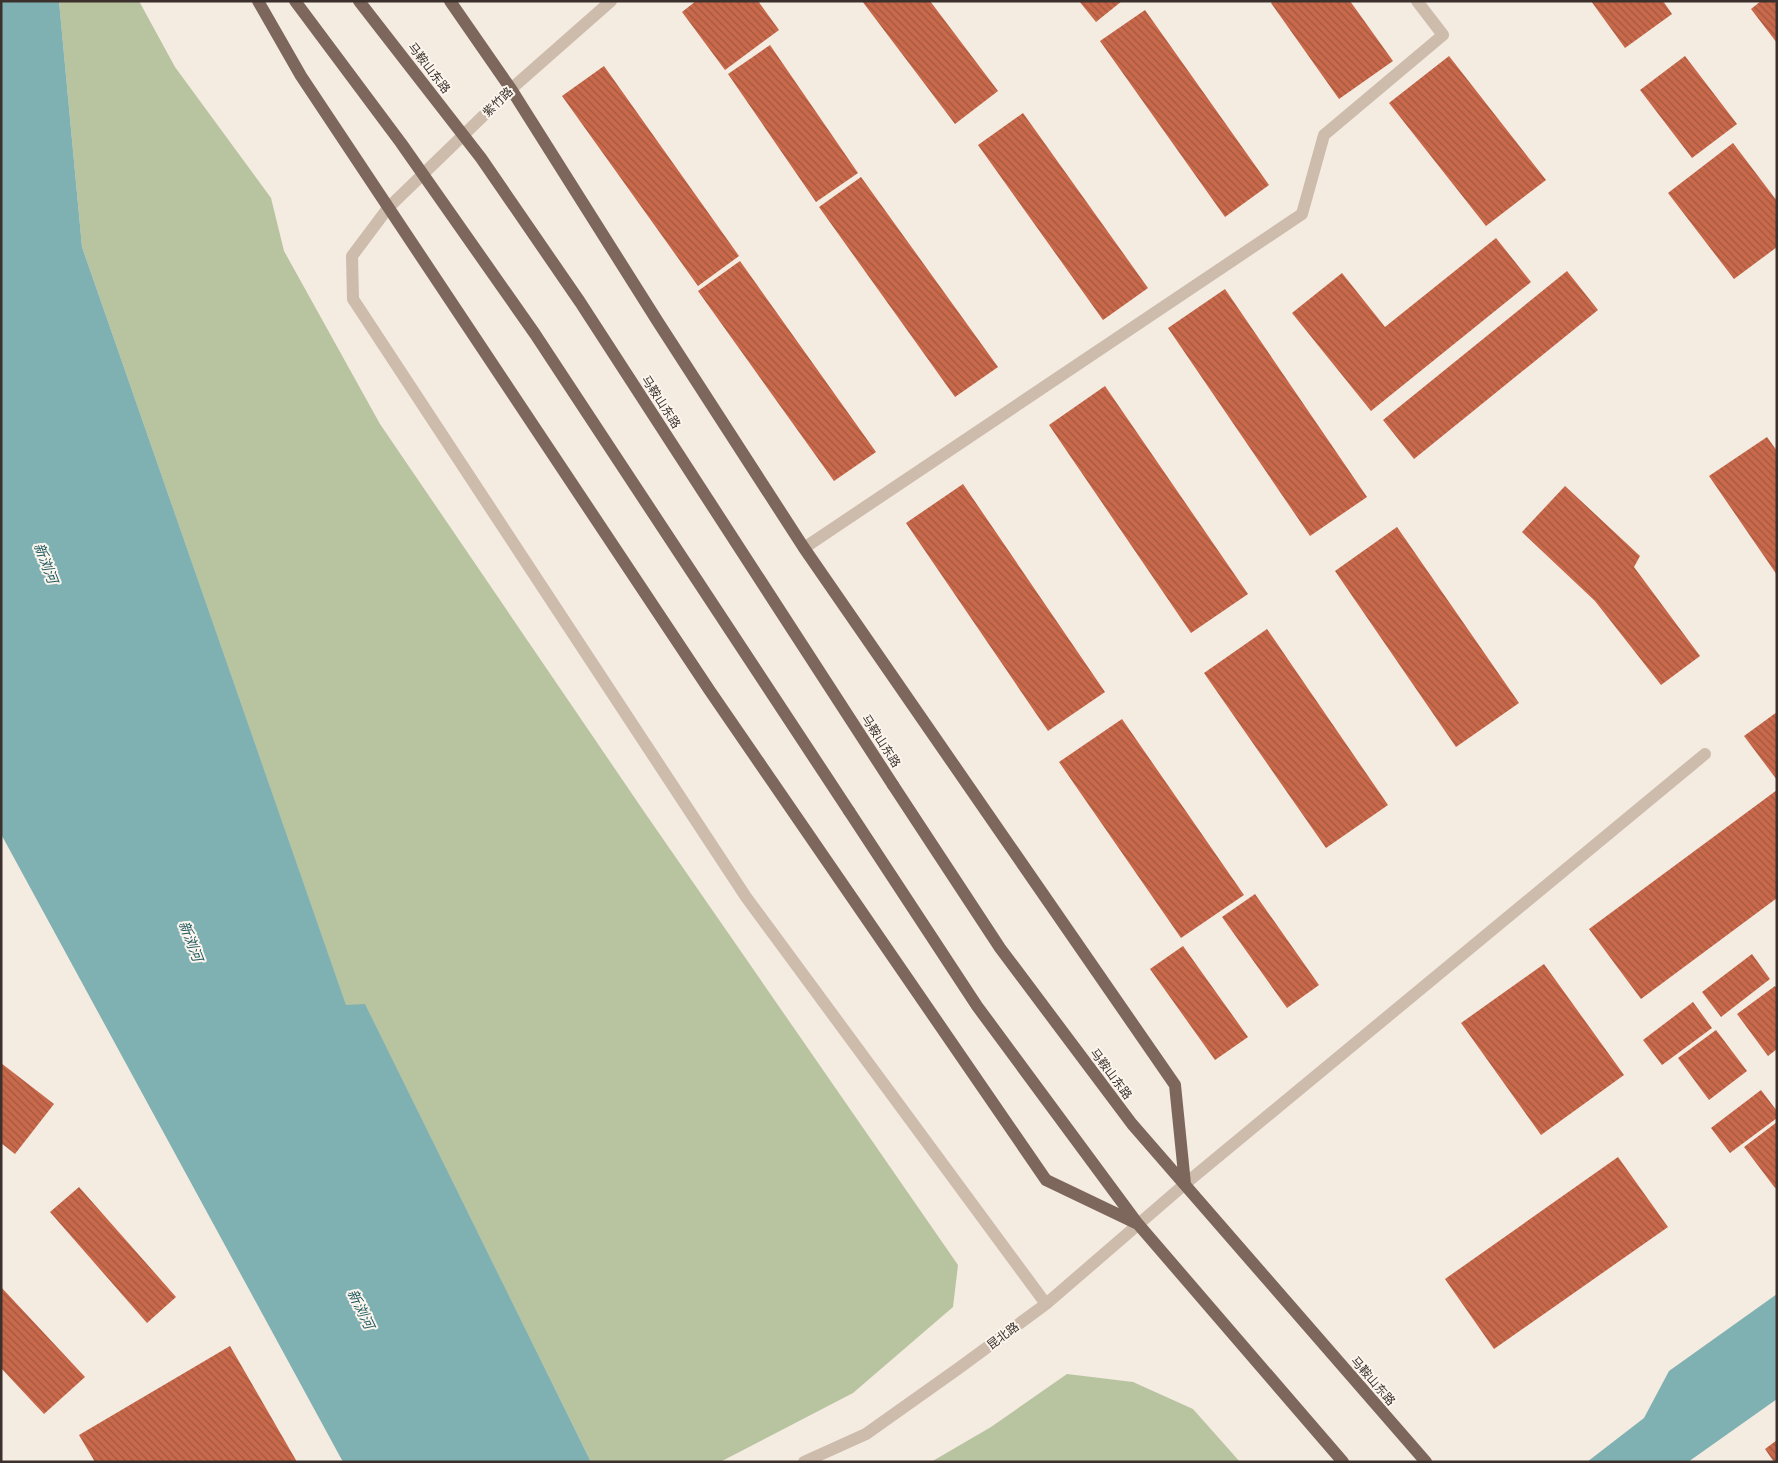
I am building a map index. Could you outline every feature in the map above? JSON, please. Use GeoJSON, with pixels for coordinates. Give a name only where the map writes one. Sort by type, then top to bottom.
{"type":"FeatureCollection","features":[{"type":"Feature","properties":{"kind":"main road"},"geometry":{"type":"LineString","coordinates":[[258,1],[301,76],[704,682],[1046,1180],[1138,1224]]}},
{"type":"Feature","properties":{"kind":"main road"},"geometry":{"type":"LineString","coordinates":[[295,1],[401,144],[535,334],[977,1006],[1138,1224],[1343,1462]]}},
{"type":"Feature","properties":{"kind":"main road","name":"马鞍山东路"},"geometry":{"type":"LineString","coordinates":[[359,1],[481,158],[580,302],[1000,948],[1132,1124],[1426,1462]]}},
{"type":"Feature","properties":{"kind":"main road"},"geometry":{"type":"LineString","coordinates":[[450,1],[511,89],[804,548],[1175,1085],[1185,1184]]}},
{"type":"Feature","properties":{"kind":"street","name":"紫竹路"},"geometry":{"type":"LineString","coordinates":[[611,1],[511,89],[388,208],[352,256],[352,299],[746,897],[1046,1304]]}},
{"type":"Feature","properties":{"kind":"street"},"geometry":{"type":"LineString","coordinates":[[804,548],[1302,214],[1324,135],[1443,35],[1417,1]]}},
{"type":"Feature","properties":{"kind":"street","name":"昆北路"},"geometry":{"type":"LineString","coordinates":[[804,1462],[866,1434],[960,1368],[1046,1304],[1185,1184],[1705,754]]}},
{"type":"Feature","properties":{"kind":"green space"},"geometry":{"type":"Polygon","coordinates":[[[59,1],[139,1],[175,67],[271,198],[284,251],[380,424],[645,813],[958,1265],[953,1307],[853,1393],[720,1462],[591,1462],[365,1005],[346,1006],[82,247],[59,1]]]}},
{"type":"Feature","properties":{"kind":"green space"},"geometry":{"type":"Polygon","coordinates":[[[1067,1374],[1133,1382],[1193,1409],[1240,1462],[931,1462],[991,1427],[1067,1374]]]}},
{"type":"Feature","properties":{"kind":"water","name":"新浏河"},"geometry":{"type":"Polygon","coordinates":[[[1,1],[59,1],[82,247],[346,1005],[365,1004],[591,1462],[343,1462],[1,834],[1,1]]]}},
{"type":"Feature","properties":{"kind":"water"},"geometry":{"type":"Polygon","coordinates":[[[1777,1294],[1777,1399],[1688,1462],[1587,1462],[1644,1418],[1669,1371],[1777,1294]]]}},
{"type":"Feature","properties":{"kind":"building"},"geometry":{"type":"Polygon","coordinates":[[[696,1],[758,1],[779,30],[725,70],[682,12],[696,1]]]}},
{"type":"Feature","properties":{"kind":"building"},"geometry":{"type":"Polygon","coordinates":[[[862,1],[930,1],[998,91],[955,124],[862,1]]]}},
{"type":"Feature","properties":{"kind":"building"},"geometry":{"type":"Polygon","coordinates":[[[1079,1],[1122,1],[1096,22],[1079,1]]]}},
{"type":"Feature","properties":{"kind":"building"},"geometry":{"type":"Polygon","coordinates":[[[1273,1],[1350,1],[1393,61],[1339,99],[1271,3],[1273,1]]]}},
{"type":"Feature","properties":{"kind":"building"},"geometry":{"type":"Polygon","coordinates":[[[1591,1],[1663,1],[1672,14],[1625,48],[1591,1]]]}},
{"type":"Feature","properties":{"kind":"building"},"geometry":{"type":"Polygon","coordinates":[[[1761,1],[1777,1],[1777,43],[1751,9],[1761,1]]]}},
{"type":"Feature","properties":{"kind":"building"},"geometry":{"type":"Polygon","coordinates":[[[1145,10],[1269,185],[1225,217],[1100,41],[1145,10]]]}},
{"type":"Feature","properties":{"kind":"building"},"geometry":{"type":"Polygon","coordinates":[[[770,45],[858,173],[816,202],[728,74],[770,45]]]}},
{"type":"Feature","properties":{"kind":"building"},"geometry":{"type":"Polygon","coordinates":[[[1449,56],[1546,180],[1486,226],[1389,103],[1449,56]]]}},
{"type":"Feature","properties":{"kind":"building"},"geometry":{"type":"Polygon","coordinates":[[[1685,56],[1737,124],[1692,158],[1640,90],[1685,56]]]}},
{"type":"Feature","properties":{"kind":"building"},"geometry":{"type":"Polygon","coordinates":[[[604,66],[739,256],[698,286],[562,96],[604,66]]]}},
{"type":"Feature","properties":{"kind":"building"},"geometry":{"type":"Polygon","coordinates":[[[1023,113],[1148,288],[1103,320],[978,145],[1023,113]]]}},
{"type":"Feature","properties":{"kind":"building"},"geometry":{"type":"Polygon","coordinates":[[[1733,143],[1777,201],[1777,247],[1734,279],[1668,193],[1733,143]]]}},
{"type":"Feature","properties":{"kind":"building"},"geometry":{"type":"Polygon","coordinates":[[[861,177],[998,367],[955,397],[819,207],[861,177]]]}},
{"type":"Feature","properties":{"kind":"building"},"geometry":{"type":"Polygon","coordinates":[[[1496,238],[1531,282],[1371,411],[1292,313],[1342,273],[1385,327],[1496,238]]]}},
{"type":"Feature","properties":{"kind":"building"},"geometry":{"type":"Polygon","coordinates":[[[740,261],[876,452],[834,481],[698,291],[740,261]]]}},
{"type":"Feature","properties":{"kind":"building"},"geometry":{"type":"Polygon","coordinates":[[[1567,271],[1598,310],[1414,459],[1383,420],[1567,271]]]}},
{"type":"Feature","properties":{"kind":"building"},"geometry":{"type":"Polygon","coordinates":[[[1225,289],[1367,497],[1310,536],[1168,328],[1225,289]]]}},
{"type":"Feature","properties":{"kind":"building"},"geometry":{"type":"Polygon","coordinates":[[[1105,386],[1248,594],[1191,633],[1049,425],[1105,386]]]}},
{"type":"Feature","properties":{"kind":"building"},"geometry":{"type":"Polygon","coordinates":[[[1767,437],[1777,451],[1777,575],[1709,476],[1767,437]]]}},
{"type":"Feature","properties":{"kind":"building"},"geometry":{"type":"Polygon","coordinates":[[[963,484],[1105,692],[1048,731],[906,523],[963,484]]]}},
{"type":"Feature","properties":{"kind":"building"},"geometry":{"type":"Polygon","coordinates":[[[1565,486],[1640,556],[1634,567],[1700,656],[1661,685],[1595,601],[1522,532],[1565,486]]]}},
{"type":"Feature","properties":{"kind":"building"},"geometry":{"type":"Polygon","coordinates":[[[1397,527],[1519,703],[1456,747],[1335,571],[1397,527]]]}},
{"type":"Feature","properties":{"kind":"building"},"geometry":{"type":"Polygon","coordinates":[[[1267,629],[1388,805],[1326,848],[1204,673],[1267,629]]]}},
{"type":"Feature","properties":{"kind":"building"},"geometry":{"type":"Polygon","coordinates":[[[1777,712],[1777,780],[1744,736],[1777,712]]]}},
{"type":"Feature","properties":{"kind":"building"},"geometry":{"type":"Polygon","coordinates":[[[1122,719],[1244,895],[1181,938],[1059,762],[1122,719]]]}},
{"type":"Feature","properties":{"kind":"building"},"geometry":{"type":"Polygon","coordinates":[[[1777,790],[1777,898],[1641,999],[1589,929],[1777,790]]]}},
{"type":"Feature","properties":{"kind":"building"},"geometry":{"type":"Polygon","coordinates":[[[1255,894],[1319,985],[1287,1008],[1222,917],[1255,894]]]}},
{"type":"Feature","properties":{"kind":"building"},"geometry":{"type":"Polygon","coordinates":[[[1183,946],[1248,1037],[1215,1060],[1150,969],[1183,946]]]}},
{"type":"Feature","properties":{"kind":"building"},"geometry":{"type":"Polygon","coordinates":[[[1752,954],[1770,979],[1721,1017],[1702,992],[1752,954]]]}},
{"type":"Feature","properties":{"kind":"building"},"geometry":{"type":"Polygon","coordinates":[[[1544,964],[1624,1075],[1541,1135],[1461,1023],[1544,964]]]}},
{"type":"Feature","properties":{"kind":"building"},"geometry":{"type":"Polygon","coordinates":[[[1775,986],[1777,989],[1777,1049],[1768,1056],[1737,1014],[1775,986]]]}},
{"type":"Feature","properties":{"kind":"building"},"geometry":{"type":"Polygon","coordinates":[[[1693,1002],[1712,1028],[1662,1065],[1643,1040],[1693,1002]]]}},
{"type":"Feature","properties":{"kind":"building"},"geometry":{"type":"Polygon","coordinates":[[[1716,1030],[1747,1071],[1709,1100],[1678,1058],[1716,1030]]]}},
{"type":"Feature","properties":{"kind":"building"},"geometry":{"type":"Polygon","coordinates":[[[1,1063],[54,1104],[15,1154],[1,1143],[1,1063]]]}},
{"type":"Feature","properties":{"kind":"building"},"geometry":{"type":"Polygon","coordinates":[[[1761,1090],[1777,1111],[1777,1118],[1730,1153],[1711,1128],[1761,1090]]]}},
{"type":"Feature","properties":{"kind":"building"},"geometry":{"type":"Polygon","coordinates":[[[1777,1122],[1777,1187],[1775,1188],[1744,1147],[1777,1122]]]}},
{"type":"Feature","properties":{"kind":"building"},"geometry":{"type":"Polygon","coordinates":[[[1618,1157],[1668,1227],[1494,1349],[1445,1279],[1618,1157]]]}},
{"type":"Feature","properties":{"kind":"building"},"geometry":{"type":"Polygon","coordinates":[[[79,1187],[176,1297],[147,1323],[50,1212],[79,1187]]]}},
{"type":"Feature","properties":{"kind":"building"},"geometry":{"type":"Polygon","coordinates":[[[1,1287],[85,1377],[44,1414],[1,1368],[1,1287]]]}},
{"type":"Feature","properties":{"kind":"building"},"geometry":{"type":"Polygon","coordinates":[[[230,1346],[297,1462],[95,1462],[79,1435],[230,1346]]]}},
{"type":"Feature","properties":{"kind":"building"},"geometry":{"type":"Polygon","coordinates":[[[1777,1440],[1777,1462],[1774,1462],[1765,1449],[1777,1440]]]}}]}
